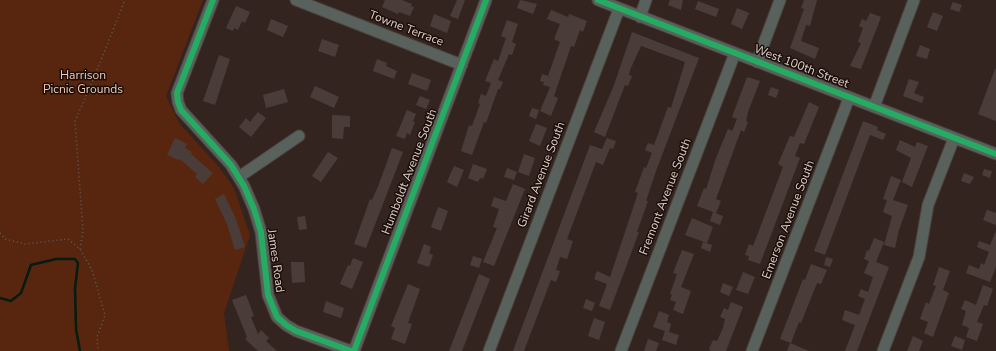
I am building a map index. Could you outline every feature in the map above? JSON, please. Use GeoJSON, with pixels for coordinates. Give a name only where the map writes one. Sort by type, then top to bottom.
{"type":"FeatureCollection","features":[{"type":"Feature","properties":{"kind":"street","name":"James Road"},"geometry":{"type":"LineString","coordinates":[[213,0],[177,93],[178,102],[182,110],[215,146],[239,177],[254,209],[261,232],[268,295],[277,317],[296,331],[352,351]]}},
{"type":"Feature","properties":{"kind":"street","name":"Towne Terrace"},"geometry":{"type":"LineString","coordinates":[[296,0],[462,65]]}},
{"type":"Feature","properties":{"kind":"street","name":"Humboldt Avenue South"},"geometry":{"type":"LineString","coordinates":[[352,351],[486,0]]}},
{"type":"Feature","properties":{"kind":"street","name":"West 100th Street"},"geometry":{"type":"LineString","coordinates":[[598,0],[996,154]]}},
{"type":"Feature","properties":{"kind":"street"},"geometry":{"type":"LineString","coordinates":[[640,17],[646,0]]}},
{"type":"Feature","properties":{"kind":"street"},"geometry":{"type":"LineString","coordinates":[[757,62],[780,0]]}},
{"type":"Feature","properties":{"kind":"street"},"geometry":{"type":"LineString","coordinates":[[874,107],[914,0]]}},
{"type":"Feature","properties":{"kind":"street","name":"Girard Avenue South"},"geometry":{"type":"LineString","coordinates":[[489,351],[619,9]]}},
{"type":"Feature","properties":{"kind":"street","name":"Fremont Avenue South"},"geometry":{"type":"LineString","coordinates":[[621,351],[735,53]]}},
{"type":"Feature","properties":{"kind":"street","name":"Emerson Avenue South"},"geometry":{"type":"LineString","coordinates":[[752,351],[849,98]]}},
{"type":"Feature","properties":{"kind":"street"},"geometry":{"type":"LineString","coordinates":[[239,177],[299,136]]}},
{"type":"Feature","properties":{"kind":"street"},"geometry":{"type":"LineString","coordinates":[[883,351],[919,257],[928,205],[954,138]]}},
{"type":"Feature","properties":{"kind":"path"},"geometry":{"type":"LineString","coordinates":[[80,249],[83,231],[75,121],[125,0]]}},
{"type":"Feature","properties":{"kind":"path"},"geometry":{"type":"LineString","coordinates":[[0,233],[4,239],[25,244],[68,239],[80,249],[92,270],[105,315],[97,337],[98,351]]}},
{"type":"Feature","properties":{"kind":"green space","name":"Harrison Picnic Grounds"},"geometry":{"type":"Polygon","coordinates":[[[0,0],[203,0],[166,96],[179,123],[218,166],[234,188],[250,235],[224,313],[229,351],[0,351],[0,0]]]}},
{"type":"Feature","properties":{"kind":"building"},"geometry":{"type":"Polygon","coordinates":[[[385,0],[402,0],[412,4],[411,6],[414,7],[410,16],[399,12],[398,14],[382,7],[385,0]]]}},
{"type":"Feature","properties":{"kind":"building"},"geometry":{"type":"Polygon","coordinates":[[[457,0],[465,0],[458,19],[450,16],[457,0]]]}},
{"type":"Feature","properties":{"kind":"building"},"geometry":{"type":"Polygon","coordinates":[[[520,0],[537,4],[533,14],[517,8],[520,0]]]}},
{"type":"Feature","properties":{"kind":"building"},"geometry":{"type":"Polygon","coordinates":[[[670,0],[683,0],[681,10],[668,5],[670,0]]]}},
{"type":"Feature","properties":{"kind":"building"},"geometry":{"type":"Polygon","coordinates":[[[804,0],[817,0],[810,26],[806,25],[801,41],[819,48],[815,59],[790,48],[804,9],[801,8],[804,0]]]}},
{"type":"Feature","properties":{"kind":"building"},"geometry":{"type":"Polygon","coordinates":[[[698,1],[719,9],[716,17],[695,9],[698,1]]]}},
{"type":"Feature","properties":{"kind":"building"},"geometry":{"type":"Polygon","coordinates":[[[953,2],[962,5],[959,12],[950,9],[953,2]]]}},
{"type":"Feature","properties":{"kind":"building"},"geometry":{"type":"Polygon","coordinates":[[[236,6],[250,12],[245,23],[242,21],[238,30],[234,28],[233,31],[226,28],[236,6]]]}},
{"type":"Feature","properties":{"kind":"building"},"geometry":{"type":"Polygon","coordinates":[[[737,8],[749,13],[742,29],[731,24],[737,8]]]}},
{"type":"Feature","properties":{"kind":"building"},"geometry":{"type":"Polygon","coordinates":[[[551,10],[568,17],[569,14],[587,21],[583,32],[580,30],[574,47],[571,46],[554,96],[558,98],[551,116],[540,111],[550,87],[543,85],[544,82],[540,81],[542,74],[548,76],[560,42],[554,39],[560,24],[547,19],[551,10]]]}},
{"type":"Feature","properties":{"kind":"building"},"geometry":{"type":"Polygon","coordinates":[[[933,12],[943,16],[937,31],[927,27],[933,12]]]}},
{"type":"Feature","properties":{"kind":"building"},"geometry":{"type":"Polygon","coordinates":[[[870,13],[881,17],[861,69],[850,66],[861,43],[858,42],[863,28],[859,26],[862,19],[866,21],[870,13]]]}},
{"type":"Feature","properties":{"kind":"building"},"geometry":{"type":"Polygon","coordinates":[[[434,14],[451,21],[447,33],[430,26],[434,14]]]}},
{"type":"Feature","properties":{"kind":"building"},"geometry":{"type":"Polygon","coordinates":[[[271,19],[288,26],[283,37],[267,30],[271,19]]]}},
{"type":"Feature","properties":{"kind":"building"},"geometry":{"type":"Polygon","coordinates":[[[507,20],[518,24],[512,42],[516,44],[512,55],[509,54],[498,80],[503,82],[500,89],[498,89],[486,123],[484,122],[472,155],[461,151],[469,125],[472,126],[480,104],[478,103],[481,94],[486,96],[491,83],[485,81],[494,59],[498,61],[506,38],[501,36],[507,20]]]}},
{"type":"Feature","properties":{"kind":"building"},"geometry":{"type":"Polygon","coordinates":[[[632,32],[699,58],[656,171],[646,201],[648,201],[637,232],[639,232],[610,310],[599,306],[607,284],[594,279],[597,271],[610,277],[638,193],[635,192],[644,167],[646,168],[652,153],[645,150],[648,143],[654,145],[668,107],[671,108],[685,62],[641,46],[630,70],[629,75],[632,76],[628,86],[625,85],[605,137],[594,132],[614,85],[632,32]]]}},
{"type":"Feature","properties":{"kind":"building"},"geometry":{"type":"Polygon","coordinates":[[[322,39],[339,45],[335,57],[318,51],[322,39]]]}},
{"type":"Feature","properties":{"kind":"building"},"geometry":{"type":"Polygon","coordinates":[[[920,45],[930,49],[927,59],[916,56],[920,45]]]}},
{"type":"Feature","properties":{"kind":"building"},"geometry":{"type":"Polygon","coordinates":[[[219,55],[230,59],[215,105],[203,101],[219,55]]]}},
{"type":"Feature","properties":{"kind":"building"},"geometry":{"type":"Polygon","coordinates":[[[377,59],[387,63],[386,66],[397,71],[394,79],[373,71],[377,59]]]}},
{"type":"Feature","properties":{"kind":"building"},"geometry":{"type":"Polygon","coordinates":[[[996,69],[996,121],[978,114],[996,69]]]}},
{"type":"Feature","properties":{"kind":"building"},"geometry":{"type":"Polygon","coordinates":[[[412,73],[431,80],[427,91],[408,84],[412,73]]]}},
{"type":"Feature","properties":{"kind":"building"},"geometry":{"type":"Polygon","coordinates":[[[747,77],[760,81],[748,112],[746,121],[748,122],[744,132],[741,130],[716,199],[721,201],[716,213],[697,206],[704,188],[706,189],[716,158],[728,129],[732,131],[737,119],[732,117],[747,77]]]}},
{"type":"Feature","properties":{"kind":"building"},"geometry":{"type":"Polygon","coordinates":[[[909,79],[919,82],[914,93],[924,97],[922,103],[903,96],[909,79]]]}},
{"type":"Feature","properties":{"kind":"building"},"geometry":{"type":"Polygon","coordinates":[[[315,86],[339,97],[334,108],[310,97],[315,86]]]}},
{"type":"Feature","properties":{"kind":"building"},"geometry":{"type":"Polygon","coordinates":[[[771,87],[779,90],[776,98],[768,95],[771,87]]]}},
{"type":"Feature","properties":{"kind":"building"},"geometry":{"type":"Polygon","coordinates":[[[284,89],[288,102],[266,108],[263,95],[284,89]]]}},
{"type":"Feature","properties":{"kind":"building"},"geometry":{"type":"Polygon","coordinates":[[[420,96],[430,100],[426,109],[416,105],[420,96]]]}},
{"type":"Feature","properties":{"kind":"building"},"geometry":{"type":"Polygon","coordinates":[[[809,102],[819,107],[804,144],[800,143],[795,156],[800,158],[760,264],[748,260],[749,256],[745,255],[749,244],[753,246],[783,167],[778,164],[790,136],[794,137],[809,102]]]}},
{"type":"Feature","properties":{"kind":"building"},"geometry":{"type":"Polygon","coordinates":[[[532,108],[539,110],[536,119],[529,116],[532,108]]]}},
{"type":"Feature","properties":{"kind":"building"},"geometry":{"type":"Polygon","coordinates":[[[407,110],[416,114],[413,121],[415,122],[410,135],[407,133],[405,139],[396,136],[407,110]]]}},
{"type":"Feature","properties":{"kind":"building"},"geometry":{"type":"Polygon","coordinates":[[[258,112],[266,118],[251,137],[239,127],[246,118],[250,122],[258,112]]]}},
{"type":"Feature","properties":{"kind":"building"},"geometry":{"type":"Polygon","coordinates":[[[332,115],[350,116],[350,127],[344,127],[343,139],[332,138],[332,115]]]}},
{"type":"Feature","properties":{"kind":"building"},"geometry":{"type":"Polygon","coordinates":[[[863,121],[878,127],[877,130],[886,134],[883,140],[870,135],[825,255],[814,251],[863,121]]]}},
{"type":"Feature","properties":{"kind":"building"},"geometry":{"type":"Polygon","coordinates":[[[536,124],[547,128],[540,146],[529,141],[536,124]]]}},
{"type":"Feature","properties":{"kind":"building"},"geometry":{"type":"Polygon","coordinates":[[[175,138],[187,144],[185,148],[192,152],[191,154],[213,173],[203,184],[195,177],[197,174],[180,159],[179,160],[167,155],[175,138]]]}},
{"type":"Feature","properties":{"kind":"building"},"geometry":{"type":"Polygon","coordinates":[[[607,138],[616,141],[613,149],[610,148],[603,165],[596,162],[567,239],[573,241],[567,259],[560,257],[556,270],[560,271],[556,282],[551,280],[524,351],[513,351],[590,145],[602,149],[607,138]]]}},
{"type":"Feature","properties":{"kind":"building"},"geometry":{"type":"Polygon","coordinates":[[[900,140],[915,147],[917,142],[928,146],[912,187],[902,182],[911,158],[896,150],[900,140]]]}},
{"type":"Feature","properties":{"kind":"building"},"geometry":{"type":"Polygon","coordinates":[[[392,148],[403,152],[366,248],[354,244],[370,199],[372,200],[379,184],[392,148]]]}},
{"type":"Feature","properties":{"kind":"building"},"geometry":{"type":"Polygon","coordinates":[[[328,152],[338,158],[321,182],[312,176],[328,152]]]}},
{"type":"Feature","properties":{"kind":"building"},"geometry":{"type":"Polygon","coordinates":[[[524,154],[535,158],[529,176],[518,172],[524,154]]]}},
{"type":"Feature","properties":{"kind":"building"},"geometry":{"type":"Polygon","coordinates":[[[473,164],[487,169],[483,179],[480,178],[478,182],[468,178],[473,164]]]}},
{"type":"Feature","properties":{"kind":"building"},"geometry":{"type":"Polygon","coordinates":[[[454,166],[464,170],[457,187],[447,182],[454,166]]]}},
{"type":"Feature","properties":{"kind":"building"},"geometry":{"type":"Polygon","coordinates":[[[507,168],[517,172],[514,180],[504,177],[507,168]]]}},
{"type":"Feature","properties":{"kind":"building"},"geometry":{"type":"Polygon","coordinates":[[[984,169],[992,171],[990,178],[982,175],[984,169]]]}},
{"type":"Feature","properties":{"kind":"building"},"geometry":{"type":"Polygon","coordinates":[[[964,173],[974,177],[970,184],[961,181],[964,173]]]}},
{"type":"Feature","properties":{"kind":"building"},"geometry":{"type":"Polygon","coordinates":[[[891,176],[901,180],[893,200],[908,205],[899,230],[895,248],[884,245],[892,216],[883,212],[887,200],[883,199],[891,176]]]}},
{"type":"Feature","properties":{"kind":"building"},"geometry":{"type":"Polygon","coordinates":[[[513,184],[525,189],[494,266],[483,262],[497,228],[493,227],[499,209],[491,206],[494,197],[506,201],[513,184]]]}},
{"type":"Feature","properties":{"kind":"building"},"geometry":{"type":"Polygon","coordinates":[[[224,194],[236,219],[245,247],[235,250],[227,224],[215,199],[224,194]]]}},
{"type":"Feature","properties":{"kind":"building"},"geometry":{"type":"Polygon","coordinates":[[[438,207],[448,211],[441,231],[431,227],[438,207]]]}},
{"type":"Feature","properties":{"kind":"building"},"geometry":{"type":"Polygon","coordinates":[[[987,210],[996,213],[996,225],[983,220],[987,210]]]}},
{"type":"Feature","properties":{"kind":"building"},"geometry":{"type":"Polygon","coordinates":[[[713,212],[723,216],[720,225],[710,221],[713,212]]]}},
{"type":"Feature","properties":{"kind":"building"},"geometry":{"type":"Polygon","coordinates":[[[305,216],[307,229],[299,230],[297,217],[305,216]]]}},
{"type":"Feature","properties":{"kind":"building"},"geometry":{"type":"Polygon","coordinates":[[[692,218],[713,227],[707,243],[685,235],[692,218]]]}},
{"type":"Feature","properties":{"kind":"building"},"geometry":{"type":"Polygon","coordinates":[[[996,231],[996,267],[990,282],[966,273],[969,265],[979,269],[981,263],[984,265],[989,252],[977,247],[979,241],[990,245],[996,231]]]}},
{"type":"Feature","properties":{"kind":"building"},"geometry":{"type":"Polygon","coordinates":[[[874,238],[884,242],[876,262],[889,267],[857,351],[845,351],[855,325],[842,320],[845,310],[859,315],[865,299],[858,296],[861,289],[868,292],[873,277],[864,273],[869,261],[864,259],[874,238]]]}},
{"type":"Feature","properties":{"kind":"building"},"geometry":{"type":"Polygon","coordinates":[[[703,242],[712,245],[710,252],[701,248],[703,242]]]}},
{"type":"Feature","properties":{"kind":"building"},"geometry":{"type":"Polygon","coordinates":[[[424,244],[431,247],[429,253],[433,255],[429,267],[417,263],[424,244]]]}},
{"type":"Feature","properties":{"kind":"building"},"geometry":{"type":"Polygon","coordinates":[[[682,250],[694,254],[681,287],[691,291],[683,314],[673,310],[676,302],[670,300],[672,295],[670,294],[677,274],[673,273],[682,250]]]}},
{"type":"Feature","properties":{"kind":"building"},"geometry":{"type":"Polygon","coordinates":[[[473,256],[482,259],[479,268],[470,265],[473,256]]]}},
{"type":"Feature","properties":{"kind":"building"},"geometry":{"type":"Polygon","coordinates":[[[826,257],[833,259],[830,267],[824,265],[826,257]]]}},
{"type":"Feature","properties":{"kind":"building"},"geometry":{"type":"Polygon","coordinates":[[[353,258],[363,262],[352,289],[340,284],[348,265],[350,266],[353,258]]]}},
{"type":"Feature","properties":{"kind":"building"},"geometry":{"type":"Polygon","coordinates":[[[291,262],[304,262],[305,282],[292,283],[291,262]]]}},
{"type":"Feature","properties":{"kind":"building"},"geometry":{"type":"Polygon","coordinates":[[[811,264],[827,270],[821,284],[817,283],[801,323],[799,322],[791,343],[780,339],[803,279],[805,280],[811,264]]]}},
{"type":"Feature","properties":{"kind":"building"},"geometry":{"type":"Polygon","coordinates":[[[939,267],[950,271],[943,290],[949,293],[933,337],[924,333],[928,322],[920,319],[926,302],[929,304],[936,286],[933,285],[939,267]]]}},
{"type":"Feature","properties":{"kind":"building"},"geometry":{"type":"Polygon","coordinates":[[[743,272],[755,277],[748,294],[736,290],[743,272]]]}},
{"type":"Feature","properties":{"kind":"building"},"geometry":{"type":"Polygon","coordinates":[[[479,274],[490,279],[462,351],[449,351],[479,274]]]}},
{"type":"Feature","properties":{"kind":"building"},"geometry":{"type":"Polygon","coordinates":[[[723,283],[733,287],[729,296],[720,292],[723,283]]]}},
{"type":"Feature","properties":{"kind":"building"},"geometry":{"type":"Polygon","coordinates":[[[408,284],[420,289],[408,323],[412,324],[405,344],[391,339],[395,328],[391,326],[408,284]]]}},
{"type":"Feature","properties":{"kind":"building"},"geometry":{"type":"Polygon","coordinates":[[[983,285],[993,289],[987,306],[984,305],[977,322],[983,324],[977,341],[966,337],[969,328],[962,325],[966,311],[961,309],[965,300],[976,305],[983,285]]]}},
{"type":"Feature","properties":{"kind":"building"},"geometry":{"type":"Polygon","coordinates":[[[246,295],[254,316],[251,317],[258,334],[261,330],[269,338],[266,341],[277,351],[258,351],[245,339],[247,337],[232,300],[246,295]]]}},
{"type":"Feature","properties":{"kind":"building"},"geometry":{"type":"Polygon","coordinates":[[[586,299],[595,303],[592,311],[583,308],[586,299]]]}},
{"type":"Feature","properties":{"kind":"building"},"geometry":{"type":"Polygon","coordinates":[[[326,301],[344,308],[341,318],[323,312],[326,301]]]}},
{"type":"Feature","properties":{"kind":"building"},"geometry":{"type":"Polygon","coordinates":[[[731,302],[743,307],[726,351],[711,351],[709,349],[713,340],[717,341],[723,328],[725,319],[720,317],[724,308],[728,310],[731,302]]]}},
{"type":"Feature","properties":{"kind":"building"},"geometry":{"type":"Polygon","coordinates":[[[659,311],[669,315],[667,322],[671,324],[669,332],[679,335],[676,345],[662,340],[665,331],[653,327],[659,311]]]}},
{"type":"Feature","properties":{"kind":"building"},"geometry":{"type":"Polygon","coordinates":[[[594,318],[605,322],[599,340],[588,336],[594,318]]]}},
{"type":"Feature","properties":{"kind":"building"},"geometry":{"type":"Polygon","coordinates":[[[913,336],[923,341],[919,351],[907,351],[913,336]]]}},
{"type":"Feature","properties":{"kind":"building"},"geometry":{"type":"Polygon","coordinates":[[[955,336],[965,340],[962,350],[951,346],[955,336]]]}},
{"type":"Feature","properties":{"kind":"building"},"geometry":{"type":"Polygon","coordinates":[[[648,339],[659,343],[656,351],[644,351],[648,339]]]}},
{"type":"Feature","properties":{"kind":"building"},"geometry":{"type":"Polygon","coordinates":[[[790,343],[809,351],[787,351],[790,343]]]}},
{"type":"Feature","properties":{"kind":"waterway"},"geometry":{"type":"LineString","coordinates":[[0,298],[11,301],[21,293],[31,265],[56,259],[75,259],[78,263],[75,288],[76,329],[80,351]]}},
{"type":"Feature","properties":{"kind":"cycle path"},"geometry":{"type":"LineString","coordinates":[[213,0],[177,93],[181,110],[231,165],[244,186],[254,209],[261,232],[268,295],[277,317],[296,331],[351,351]]}},
{"type":"Feature","properties":{"kind":"cycle path"},"geometry":{"type":"LineString","coordinates":[[354,351],[486,0]]}},
{"type":"Feature","properties":{"kind":"cycle path"},"geometry":{"type":"LineString","coordinates":[[598,0],[996,154]]}}]}
